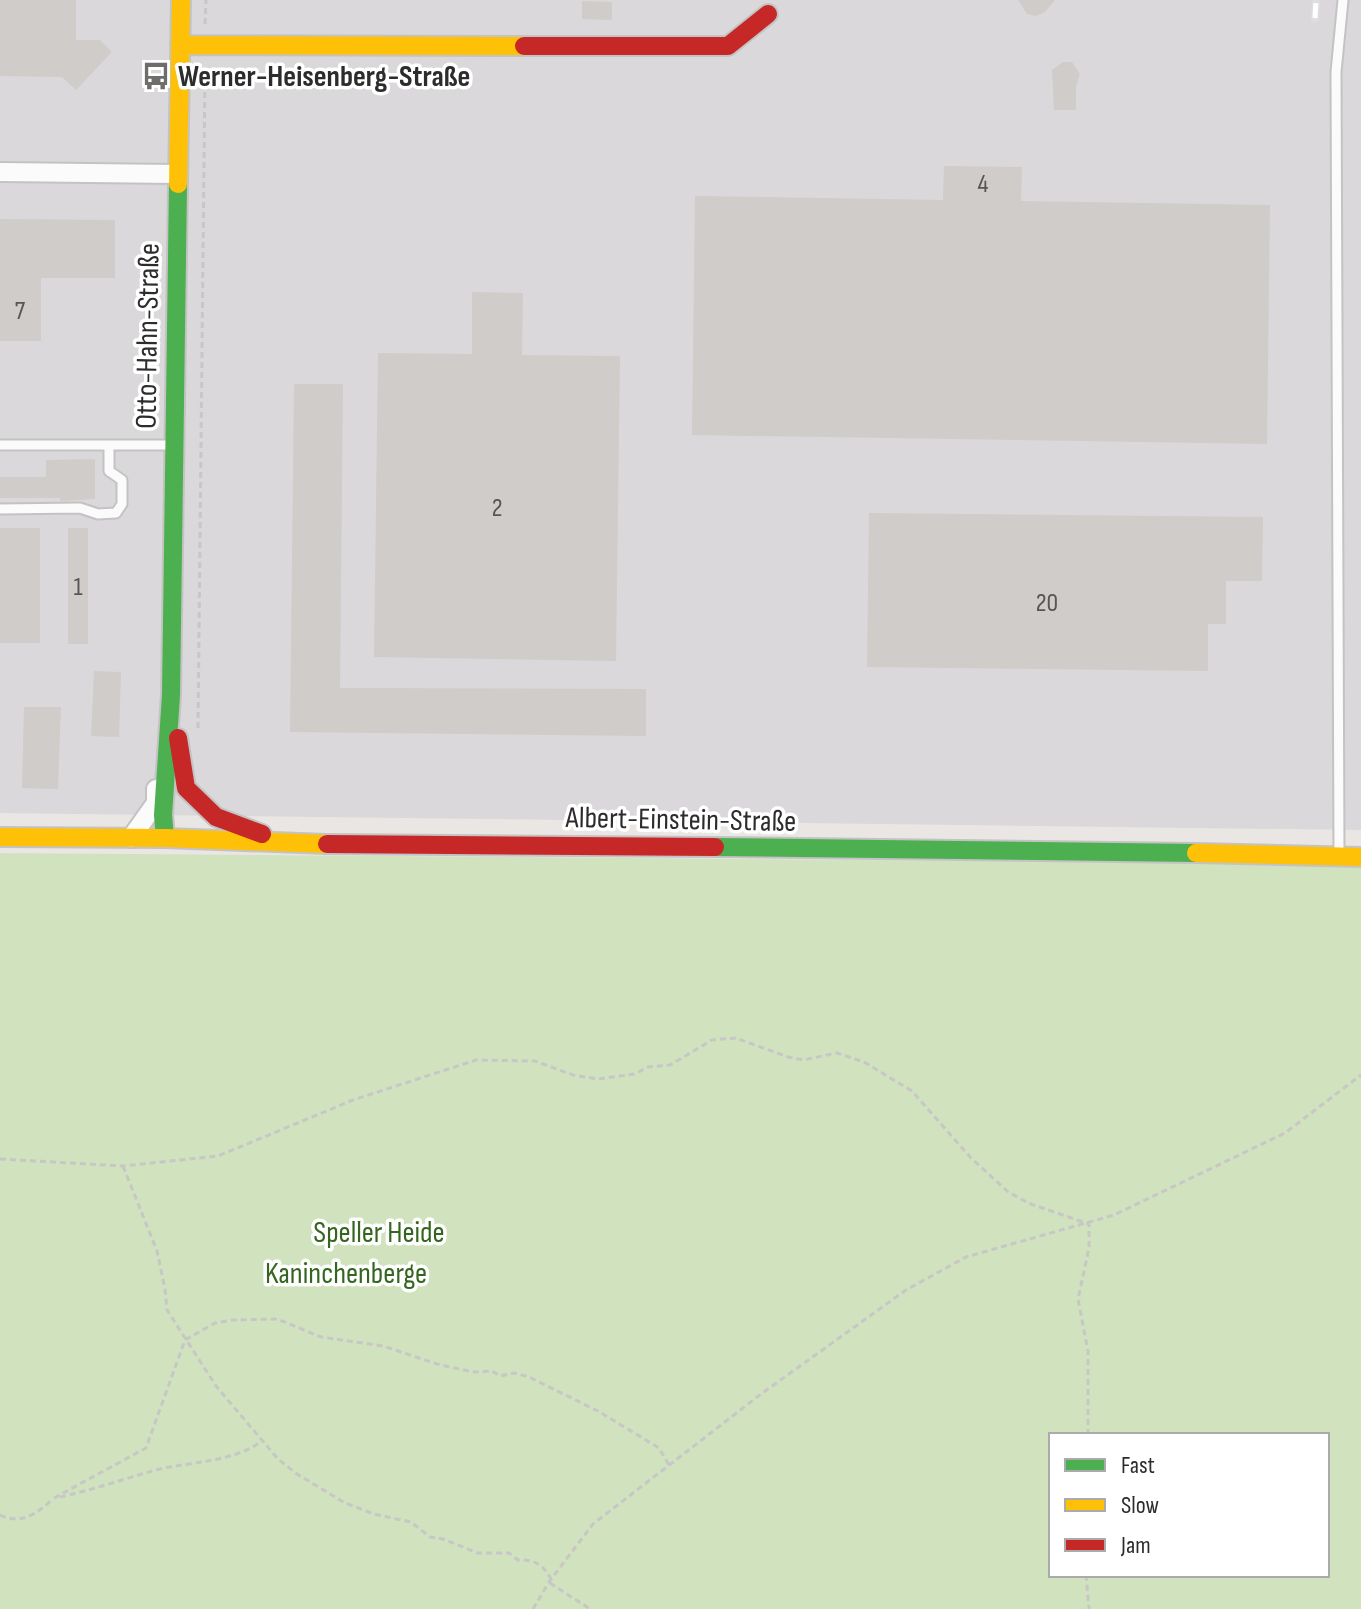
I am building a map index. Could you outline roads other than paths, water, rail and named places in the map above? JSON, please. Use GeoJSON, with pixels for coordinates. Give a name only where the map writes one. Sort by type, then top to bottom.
{"type":"FeatureCollection","features":[{"type":"Feature","properties":{"kind":"main road","name":"Otto-Hahn-Straße"},"geometry":{"type":"LineString","coordinates":[[165,838],[163,815],[171,695],[176,174],[181,0]]}},
{"type":"Feature","properties":{"kind":"main road"},"geometry":{"type":"LineString","coordinates":[[180,45],[728,46],[768,14]]}},
{"type":"Feature","properties":{"kind":"main road"},"geometry":{"type":"LineString","coordinates":[[171,695],[186,788],[216,817],[284,842]]}},
{"type":"Feature","properties":{"kind":"main road","name":"Albert-Einstein-Straße"},"geometry":{"type":"LineString","coordinates":[[0,837],[1361,857]]}},
{"type":"Feature","properties":{"kind":"street"},"geometry":{"type":"LineString","coordinates":[[0,172],[176,174]]}},
{"type":"Feature","properties":{"kind":"street","name":"Otto-Hahn-Straße"},"geometry":{"type":"LineString","coordinates":[[131,838],[156,803],[159,698],[170,672]]}},
{"type":"Feature","properties":{"kind":"lane"},"geometry":{"type":"LineString","coordinates":[[1339,857],[1336,72],[1343,0]]}},
{"type":"Feature","properties":{"kind":"lane"},"geometry":{"type":"LineString","coordinates":[[0,445],[173,445]]}},
{"type":"Feature","properties":{"kind":"lane"},"geometry":{"type":"LineString","coordinates":[[0,509],[80,508],[98,514],[116,513],[122,504],[122,480],[109,471],[109,445]]}},
{"type":"Feature","properties":{"kind":"railway"},"geometry":{"type":"LineString","coordinates":[[1315,18],[1316,0]]}},
{"type":"Feature","properties":{"kind":"place","name":"Werner-Heisenberg-Straße"},"geometry":{"type":"Point","coordinates":[156,76]}},
{"type":"Feature","properties":{"kind":"park label","name":"Speller Heide"},"geometry":{"type":"Point","coordinates":[379,1232]}},
{"type":"Feature","properties":{"kind":"park label","name":"Kaninchenberge"},"geometry":{"type":"Point","coordinates":[346,1273]}}]}
